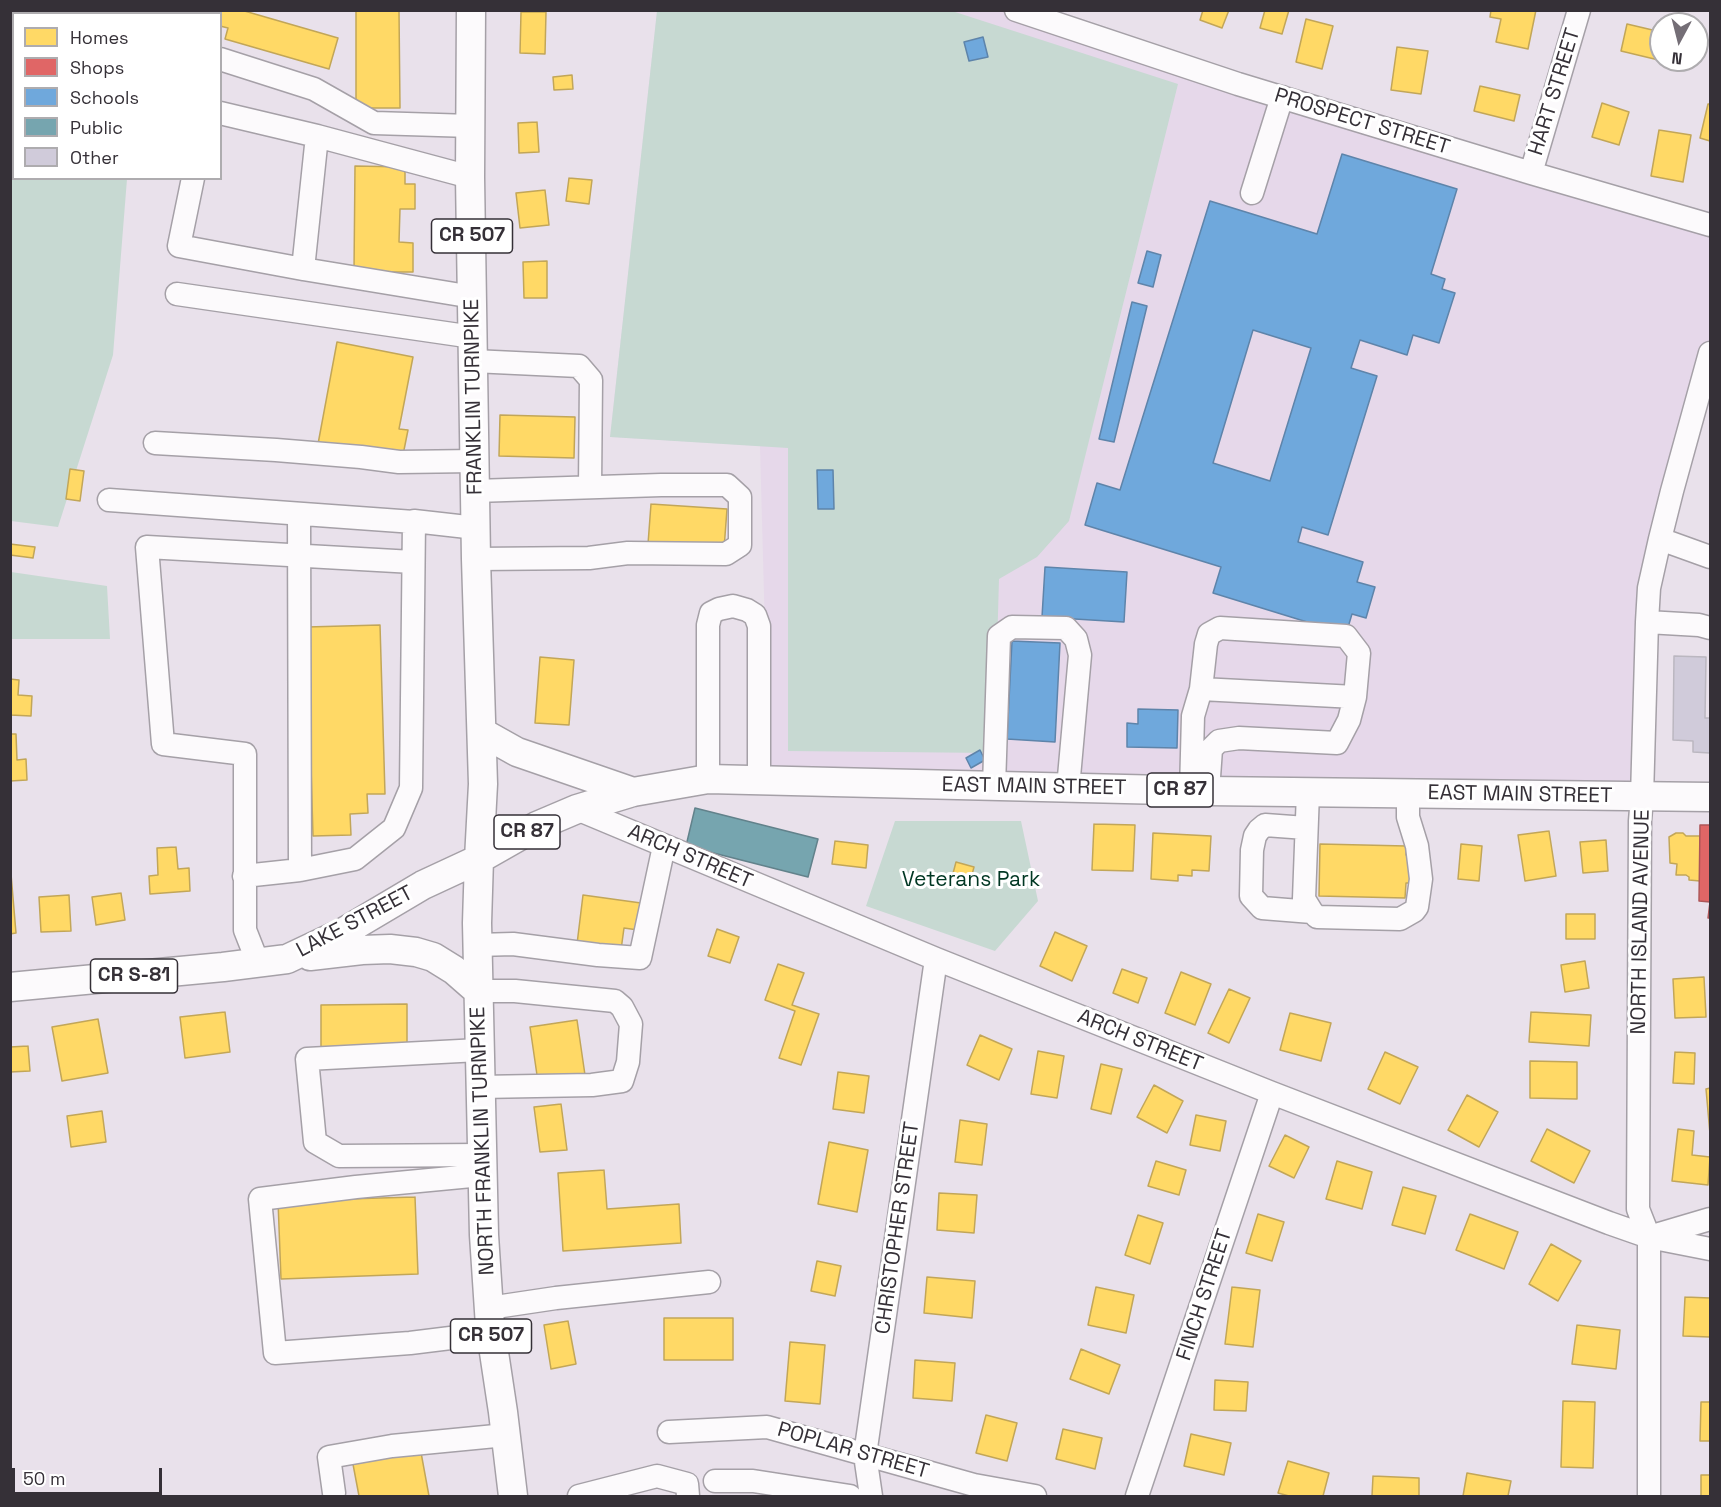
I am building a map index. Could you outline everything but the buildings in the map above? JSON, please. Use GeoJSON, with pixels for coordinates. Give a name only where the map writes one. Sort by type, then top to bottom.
{"type":"FeatureCollection","features":[{"type":"Feature","properties":{"kind":"main road","name":"FRANKLIN TURNPIKE"},"geometry":{"type":"LineString","coordinates":[[471,10],[470,177],[476,559],[483,784]]}},
{"type":"Feature","properties":{"kind":"main road"},"geometry":{"type":"LineString","coordinates":[[483,733],[517,752],[633,792]]}},
{"type":"Feature","properties":{"kind":"main road","name":"EAST MAIN STREET"},"geometry":{"type":"LineString","coordinates":[[577,809],[633,792],[708,779],[1199,791],[1710,797]]}},
{"type":"Feature","properties":{"kind":"main road","name":"NORTH FRANKLIN TURNPIKE"},"geometry":{"type":"LineString","coordinates":[[483,784],[478,859],[477,945],[483,1235],[490,1321],[513,1497]]}},
{"type":"Feature","properties":{"kind":"main road","name":"CR 87"},"geometry":{"type":"LineString","coordinates":[[478,859],[537,826],[577,809]]}},
{"type":"Feature","properties":{"kind":"main road","name":"LAKE STREET"},"geometry":{"type":"LineString","coordinates":[[10,987],[258,963],[287,958],[342,933],[423,885],[478,859]]}},
{"type":"Feature","properties":{"kind":"main road"},"geometry":{"type":"LineString","coordinates":[[287,958],[362,950],[390,949],[416,952],[433,957],[454,970],[478,991]]}},
{"type":"Feature","properties":{"kind":"street","name":"PROSPECT STREET"},"geometry":{"type":"LineString","coordinates":[[1016,10],[1282,97],[1710,225]]}},
{"type":"Feature","properties":{"kind":"street","name":"HART STREET"},"geometry":{"type":"LineString","coordinates":[[1531,173],[1579,10]]}},
{"type":"Feature","properties":{"kind":"street"},"geometry":{"type":"LineString","coordinates":[[222,60],[314,89],[374,123],[471,126]]}},
{"type":"Feature","properties":{"kind":"street"},"geometry":{"type":"LineString","coordinates":[[1252,193],[1282,97]]}},
{"type":"Feature","properties":{"kind":"street"},"geometry":{"type":"LineString","coordinates":[[222,113],[470,177]]}},
{"type":"Feature","properties":{"kind":"street"},"geometry":{"type":"LineString","coordinates":[[303,268],[317,136]]}},
{"type":"Feature","properties":{"kind":"street"},"geometry":{"type":"LineString","coordinates":[[193,180],[179,246],[473,297]]}},
{"type":"Feature","properties":{"kind":"street"},"geometry":{"type":"LineString","coordinates":[[177,294],[473,349],[579,366],[591,380],[590,487]]}},
{"type":"Feature","properties":{"kind":"street","name":"NORTH ISLAND AVENUE"},"geometry":{"type":"LineString","coordinates":[[1649,1497],[1649,1237],[1638,1209],[1640,821],[1647,622],[1649,588],[1660,539],[1710,355]]}},
{"type":"Feature","properties":{"kind":"street"},"geometry":{"type":"LineString","coordinates":[[154,443],[276,450],[399,462],[475,460]]}},
{"type":"Feature","properties":{"kind":"street"},"geometry":{"type":"LineString","coordinates":[[475,490],[727,485],[740,497],[740,544],[726,554],[628,553],[589,558],[476,559]]}},
{"type":"Feature","properties":{"kind":"street"},"geometry":{"type":"LineString","coordinates":[[109,500],[476,528]]}},
{"type":"Feature","properties":{"kind":"street"},"geometry":{"type":"LineString","coordinates":[[299,514],[300,870]]}},
{"type":"Feature","properties":{"kind":"street"},"geometry":{"type":"LineString","coordinates":[[244,876],[300,870],[355,859],[394,828],[411,788],[414,522]]}},
{"type":"Feature","properties":{"kind":"street"},"geometry":{"type":"LineString","coordinates":[[1660,539],[1710,557]]}},
{"type":"Feature","properties":{"kind":"street"},"geometry":{"type":"LineString","coordinates":[[258,963],[245,930],[245,754],[163,744],[147,547],[413,562]]}},
{"type":"Feature","properties":{"kind":"street"},"geometry":{"type":"LineString","coordinates":[[708,779],[708,625],[711,613],[733,606],[755,615],[759,626],[759,780]]}},
{"type":"Feature","properties":{"kind":"street"},"geometry":{"type":"LineString","coordinates":[[1647,622],[1699,625],[1710,628]]}},
{"type":"Feature","properties":{"kind":"street"},"geometry":{"type":"LineString","coordinates":[[994,786],[999,636],[1012,627],[1066,628],[1076,639],[1080,655],[1068,788]]}},
{"type":"Feature","properties":{"kind":"street"},"geometry":{"type":"LineString","coordinates":[[1220,628],[1346,636],[1359,654],[1355,697],[1349,720],[1337,743],[1239,738],[1220,741],[1211,749],[1199,791],[1193,716],[1201,689],[1209,634],[1220,628]]}},
{"type":"Feature","properties":{"kind":"street"},"geometry":{"type":"LineString","coordinates":[[1201,689],[1355,697]]}},
{"type":"Feature","properties":{"kind":"street"},"geometry":{"type":"LineString","coordinates":[[1308,792],[1304,899],[1312,912],[1317,917],[1400,919],[1414,911],[1421,879],[1417,846],[1408,817],[1408,794]]}},
{"type":"Feature","properties":{"kind":"street","name":"ARCH STREET"},"geometry":{"type":"LineString","coordinates":[[577,809],[936,959],[1272,1093],[1609,1223],[1649,1237],[1710,1249]]}},
{"type":"Feature","properties":{"kind":"street"},"geometry":{"type":"LineString","coordinates":[[1306,828],[1265,825],[1259,830],[1252,850],[1251,896],[1262,908],[1312,912]]}},
{"type":"Feature","properties":{"kind":"street"},"geometry":{"type":"LineString","coordinates":[[477,945],[513,944],[640,958],[664,846]]}},
{"type":"Feature","properties":{"kind":"street","name":"CHRISTOPHER STREET"},"geometry":{"type":"LineString","coordinates":[[871,1497],[866,1455],[936,959]]}},
{"type":"Feature","properties":{"kind":"street"},"geometry":{"type":"LineString","coordinates":[[478,991],[515,991],[615,1001],[622,1007],[631,1024],[628,1062],[622,1081],[592,1085],[480,1087]]}},
{"type":"Feature","properties":{"kind":"street"},"geometry":{"type":"LineString","coordinates":[[479,1050],[307,1059],[315,1142],[339,1156],[482,1165]]}},
{"type":"Feature","properties":{"kind":"street","name":"FINCH STREET"},"geometry":{"type":"LineString","coordinates":[[1137,1497],[1272,1093]]}},
{"type":"Feature","properties":{"kind":"street"},"geometry":{"type":"LineString","coordinates":[[482,1165],[356,1187],[260,1199],[275,1353],[410,1343],[490,1321],[556,1298],[709,1282]]}},
{"type":"Feature","properties":{"kind":"street"},"geometry":{"type":"LineString","coordinates":[[1649,1237],[1710,1219]]}},
{"type":"Feature","properties":{"kind":"street","name":"POPLAR STREET"},"geometry":{"type":"LineString","coordinates":[[669,1432],[767,1427],[974,1485],[1035,1497]]}},
{"type":"Feature","properties":{"kind":"street"},"geometry":{"type":"LineString","coordinates":[[334,1492],[330,1457],[392,1446],[506,1435]]}},
{"type":"Feature","properties":{"kind":"street"},"geometry":{"type":"LineString","coordinates":[[579,1497],[657,1476],[687,1484],[688,1497]]}},
{"type":"Feature","properties":{"kind":"street"},"geometry":{"type":"LineString","coordinates":[[715,1481],[753,1481],[850,1497]]}},
{"type":"Feature","properties":{"kind":"shaded area"},"geometry":{"type":"Polygon","coordinates":[[[657,11],[1016,11],[1710,225],[1710,353],[1649,588],[1642,797],[769,781],[760,446],[610,437],[657,11]]]}},
{"type":"Feature","properties":{"kind":"green space"},"geometry":{"type":"Polygon","coordinates":[[[657,11],[952,11],[1178,84],[1069,521],[1037,557],[999,579],[994,753],[788,751],[788,448],[610,437],[657,11]]]}},
{"type":"Feature","properties":{"kind":"green space"},"geometry":{"type":"Polygon","coordinates":[[[10,65],[12,66],[12,180],[127,180],[113,355],[58,527],[11,521],[10,65]]]}},
{"type":"Feature","properties":{"kind":"green space"},"geometry":{"type":"Polygon","coordinates":[[[11,572],[107,586],[110,639],[11,639],[11,572]]]}},
{"type":"Feature","properties":{"kind":"green space","name":"Veterans Park"},"geometry":{"type":"Polygon","coordinates":[[[895,821],[1021,821],[1038,901],[995,951],[866,906],[895,821]]]}}]}
